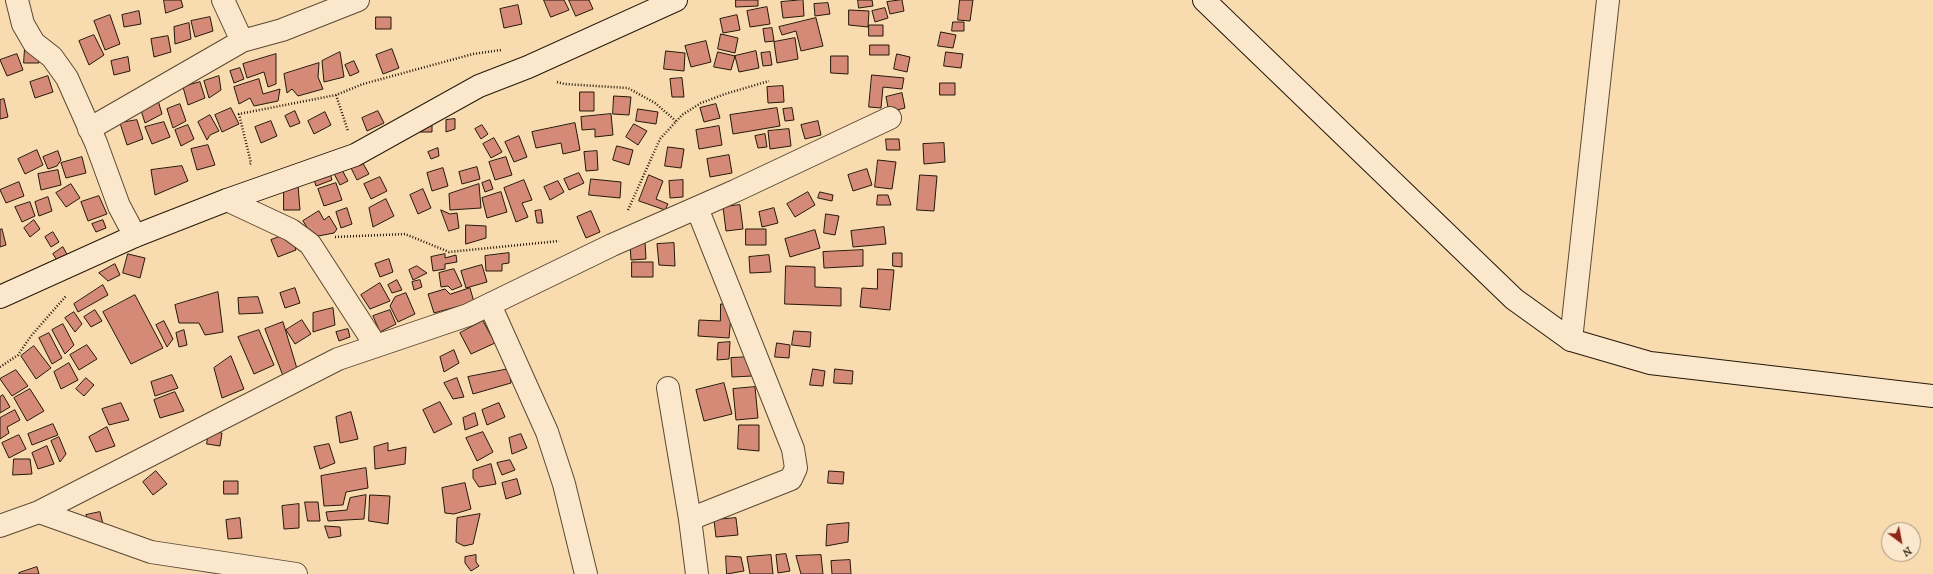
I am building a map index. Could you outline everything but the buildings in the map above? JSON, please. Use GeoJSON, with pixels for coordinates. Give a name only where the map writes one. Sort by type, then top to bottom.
{"type":"FeatureCollection","features":[{"type":"Feature","properties":{"kind":"street"},"geometry":{"type":"LineString","coordinates":[[17,0],[23,24],[34,43],[52,57],[67,78],[89,128],[119,206],[135,236]]}},
{"type":"Feature","properties":{"kind":"street"},"geometry":{"type":"LineString","coordinates":[[223,0],[242,41]]}},
{"type":"Feature","properties":{"kind":"street"},"geometry":{"type":"LineString","coordinates":[[89,128],[242,41],[282,30],[358,0]]}},
{"type":"Feature","properties":{"kind":"street"},"geometry":{"type":"LineString","coordinates":[[0,297],[135,236],[227,200],[355,155],[479,86],[528,67],[676,0]]}},
{"type":"Feature","properties":{"kind":"street"},"geometry":{"type":"LineString","coordinates":[[1204,0],[1514,299],[1571,340],[1650,363],[1933,396]]}},
{"type":"Feature","properties":{"kind":"street"},"geometry":{"type":"LineString","coordinates":[[1571,340],[1608,0]]}},
{"type":"Feature","properties":{"kind":"street"},"geometry":{"type":"LineString","coordinates":[[0,526],[39,512],[338,359],[468,316],[612,245],[697,208],[890,118]]}},
{"type":"Feature","properties":{"kind":"street"},"geometry":{"type":"LineString","coordinates":[[227,200],[291,230],[310,244],[376,346]]}},
{"type":"Feature","properties":{"kind":"street"},"geometry":{"type":"LineString","coordinates":[[690,519],[791,479],[796,468],[793,449],[697,208]]}},
{"type":"Feature","properties":{"kind":"street"},"geometry":{"type":"LineString","coordinates":[[490,305],[547,432],[564,484],[586,574]]}},
{"type":"Feature","properties":{"kind":"street"},"geometry":{"type":"LineString","coordinates":[[668,388],[690,519],[697,574]]}},
{"type":"Feature","properties":{"kind":"street"},"geometry":{"type":"LineString","coordinates":[[39,512],[151,552],[296,574]]}},
{"type":"Feature","properties":{"kind":"path"},"geometry":{"type":"LineString","coordinates":[[612,245],[660,139],[676,121],[701,103],[769,81]]}},
{"type":"Feature","properties":{"kind":"path"},"geometry":{"type":"LineString","coordinates":[[336,94],[355,155]]}},
{"type":"Feature","properties":{"kind":"path"},"geometry":{"type":"LineString","coordinates":[[310,244],[338,236],[405,234],[449,252],[497,249],[551,241],[565,241]]}}]}
